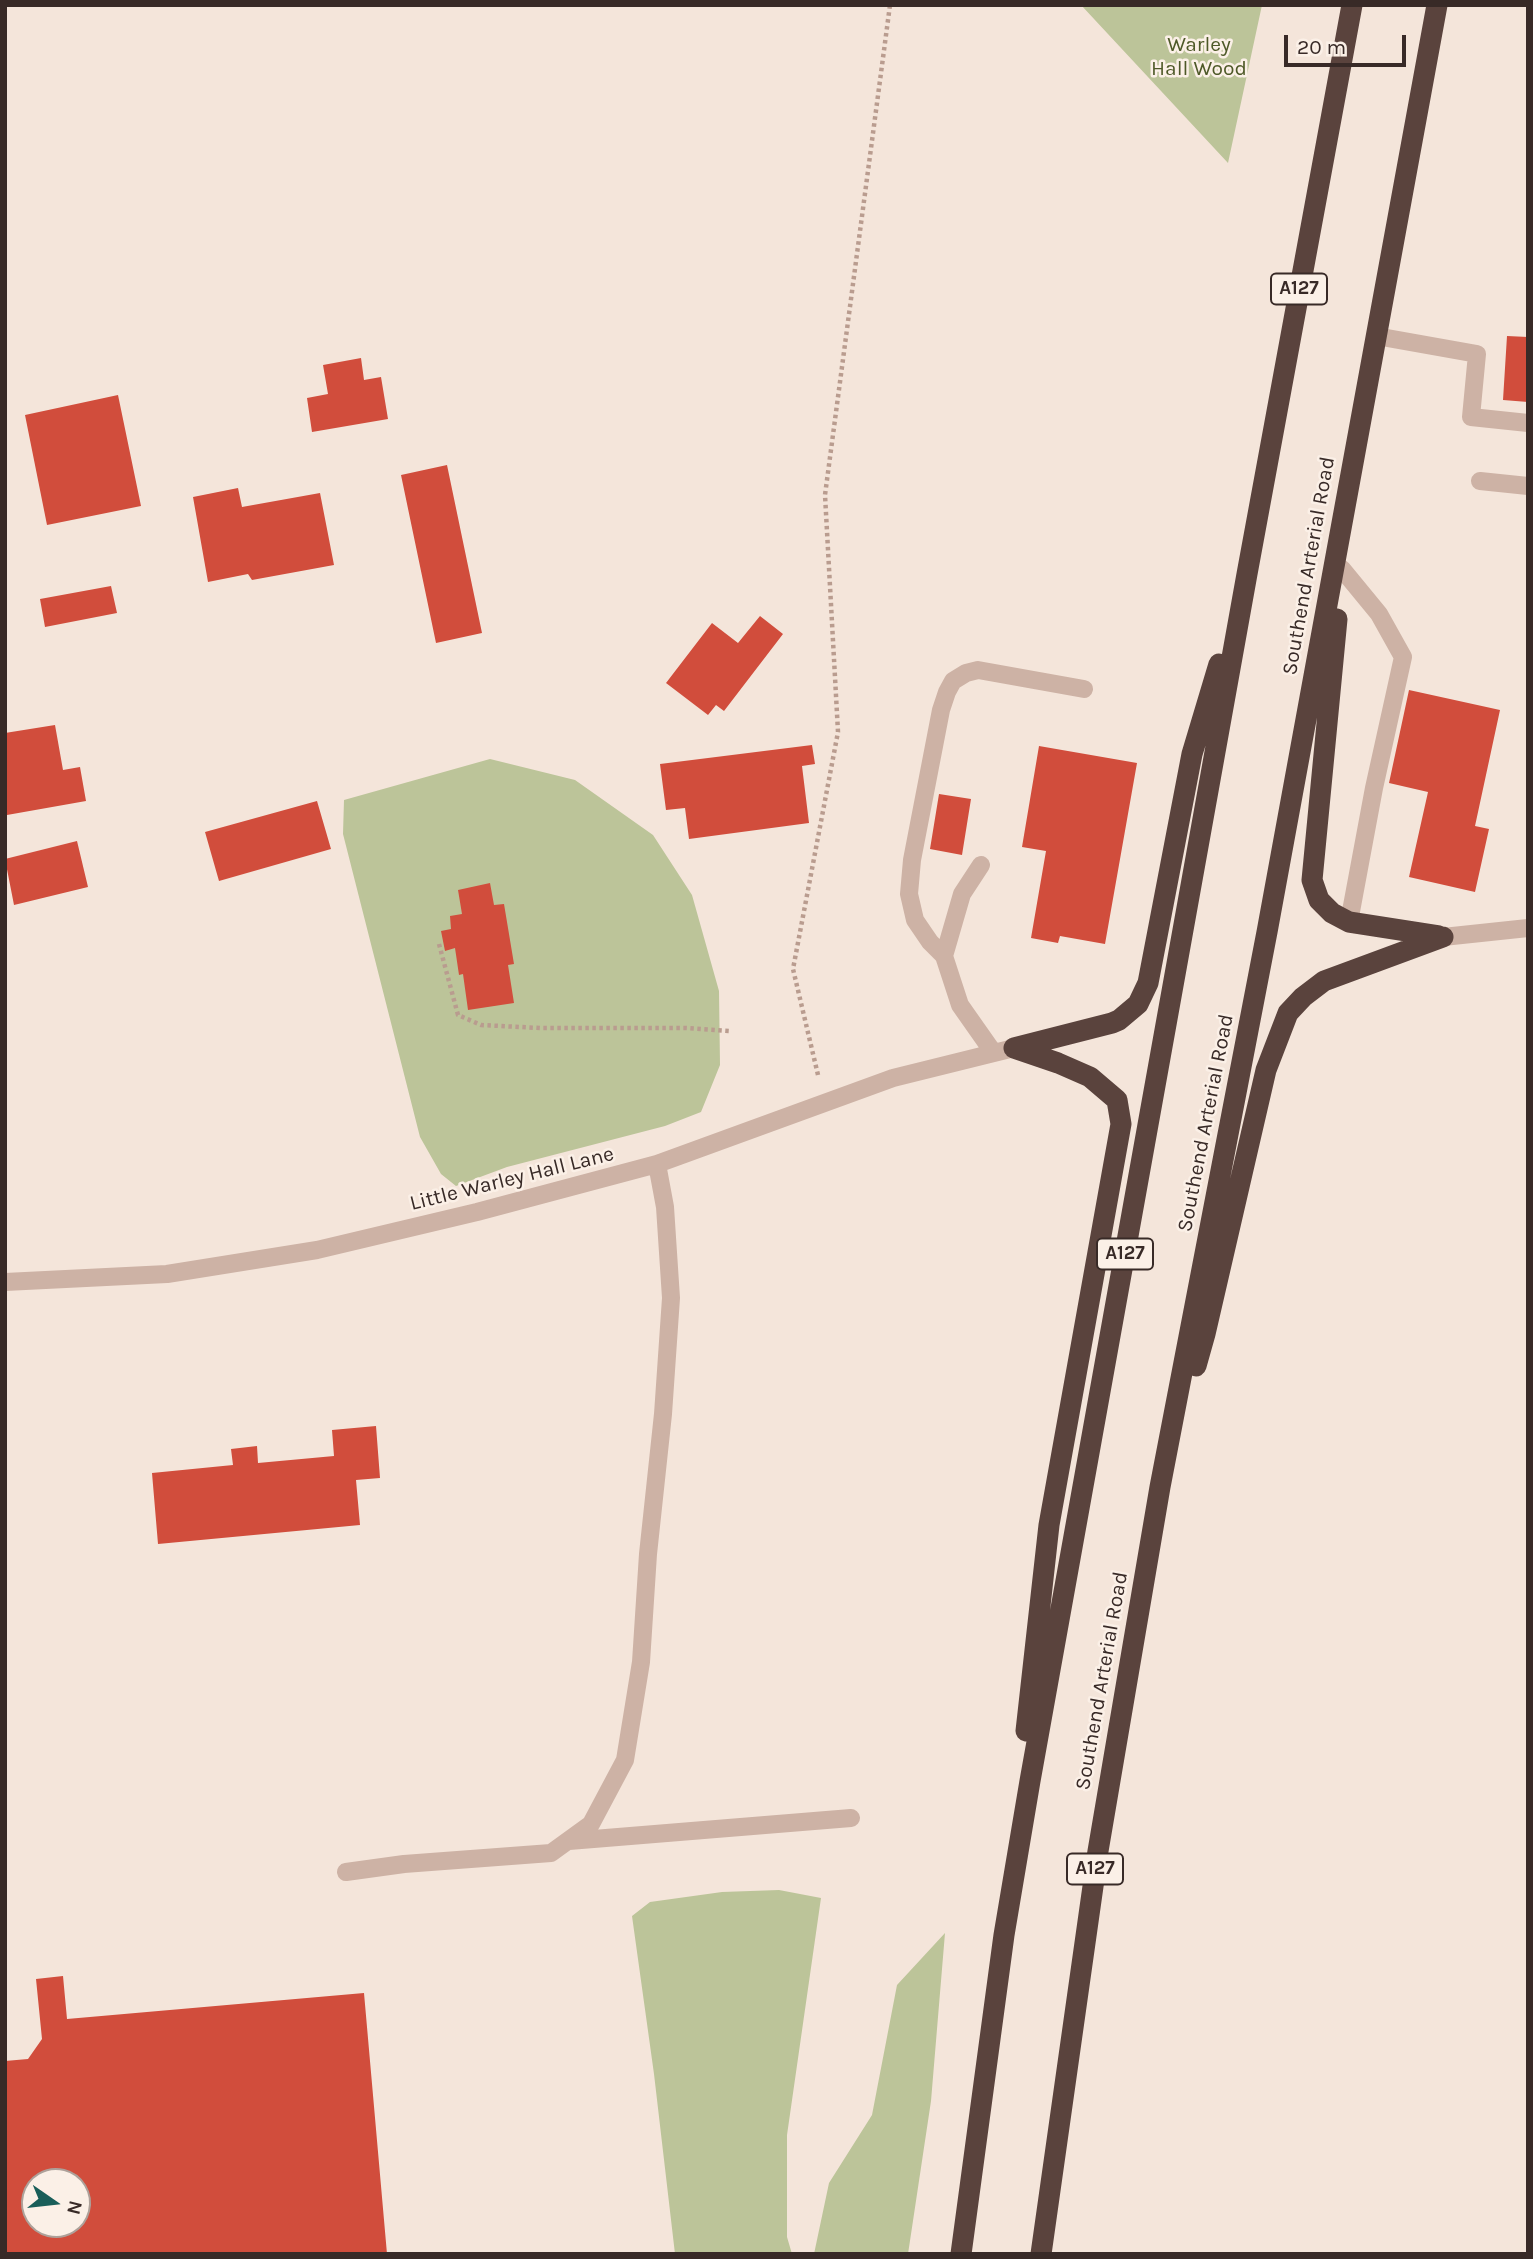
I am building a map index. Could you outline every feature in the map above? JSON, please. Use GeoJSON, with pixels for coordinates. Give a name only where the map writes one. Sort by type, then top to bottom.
{"type":"FeatureCollection","features":[{"type":"Feature","properties":{"kind":"highway","name":"A127"},"geometry":{"type":"LineString","coordinates":[[961,2254],[1004,1935],[1247,574],[1352,5]]}},
{"type":"Feature","properties":{"kind":"highway","name":"Southend Arterial Road"},"geometry":{"type":"LineString","coordinates":[[1041,2254],[1098,1851],[1160,1487],[1265,945],[1437,5]]}},
{"type":"Feature","properties":{"kind":"highway"},"geometry":{"type":"LineString","coordinates":[[1350,478],[1312,880],[1318,900],[1332,913],[1349,922],[1443,937]]}},
{"type":"Feature","properties":{"kind":"highway"},"geometry":{"type":"LineString","coordinates":[[1003,1050],[1101,1027],[1119,1020],[1138,1003],[1148,983],[1192,754],[1247,574]]}},
{"type":"Feature","properties":{"kind":"highway"},"geometry":{"type":"LineString","coordinates":[[1160,1487],[1205,1334],[1266,1070],[1288,1013],[1324,981],[1443,937]]}},
{"type":"Feature","properties":{"kind":"highway"},"geometry":{"type":"LineString","coordinates":[[1003,1050],[1058,1063],[1090,1077],[1117,1100],[1121,1125],[1049,1525],[1004,1935]]}},
{"type":"Feature","properties":{"kind":"street"},"geometry":{"type":"LineString","coordinates":[[1376,336],[1477,354],[1471,417],[1528,423]]}},
{"type":"Feature","properties":{"kind":"street"},"geometry":{"type":"LineString","coordinates":[[1480,481],[1528,486]]}},
{"type":"Feature","properties":{"kind":"street"},"geometry":{"type":"LineString","coordinates":[[1342,569],[1380,614],[1403,657],[1374,788],[1349,922]]}},
{"type":"Feature","properties":{"kind":"street"},"geometry":{"type":"LineString","coordinates":[[1003,1050],[960,1004],[944,956],[930,942],[915,920],[909,894],[912,860],[941,710],[953,681],[978,670],[1084,689]]}},
{"type":"Feature","properties":{"kind":"street"},"geometry":{"type":"LineString","coordinates":[[944,956],[962,894],[981,865]]}},
{"type":"Feature","properties":{"kind":"street"},"geometry":{"type":"LineString","coordinates":[[1443,937],[1528,928]]}},
{"type":"Feature","properties":{"kind":"street","name":"Little Warley Hall Lane"},"geometry":{"type":"LineString","coordinates":[[5,1282],[167,1274],[317,1250],[477,1212],[657,1164],[893,1078],[1003,1050]]}},
{"type":"Feature","properties":{"kind":"street"},"geometry":{"type":"LineString","coordinates":[[346,1872],[404,1864],[551,1853],[591,1824],[625,1760],[641,1662],[671,1298],[665,1207],[657,1164]]}},
{"type":"Feature","properties":{"kind":"street"},"geometry":{"type":"LineString","coordinates":[[569,1840],[851,1818]]}},
{"type":"Feature","properties":{"kind":"path"},"geometry":{"type":"LineString","coordinates":[[824,1103],[793,969],[838,732],[825,495],[890,5]]}},
{"type":"Feature","properties":{"kind":"path"},"geometry":{"type":"LineString","coordinates":[[439,944],[458,1015],[481,1025],[730,1031]]}},
{"type":"Feature","properties":{"kind":"green space","name":"Warley Hall Wood"},"geometry":{"type":"Polygon","coordinates":[[[1081,5],[1262,5],[1228,163],[1081,5]]]}},
{"type":"Feature","properties":{"kind":"green space"},"geometry":{"type":"Polygon","coordinates":[[[490,759],[575,780],[653,835],[692,895],[719,991],[720,1065],[701,1112],[665,1126],[507,1167],[456,1186],[441,1174],[420,1137],[343,834],[344,800],[490,759]]]}},
{"type":"Feature","properties":{"kind":"green space"},"geometry":{"type":"Polygon","coordinates":[[[779,1890],[821,1898],[787,2135],[787,2237],[792,2254],[675,2254],[632,1916],[650,1902],[722,1892],[779,1890]]]}},
{"type":"Feature","properties":{"kind":"green space"},"geometry":{"type":"Polygon","coordinates":[[[945,1933],[931,2101],[908,2254],[814,2254],[829,2183],[872,2115],[897,1985],[945,1933]]]}},
{"type":"Feature","properties":{"kind":"building"},"geometry":{"type":"Polygon","coordinates":[[[1507,336],[1528,337],[1528,402],[1503,400],[1507,336]]]}},
{"type":"Feature","properties":{"kind":"building"},"geometry":{"type":"Polygon","coordinates":[[[361,358],[364,380],[381,377],[388,419],[312,432],[307,398],[328,394],[323,365],[361,358]]]}},
{"type":"Feature","properties":{"kind":"building"},"geometry":{"type":"Polygon","coordinates":[[[118,395],[141,506],[47,525],[25,415],[118,395]]]}},
{"type":"Feature","properties":{"kind":"building"},"geometry":{"type":"Polygon","coordinates":[[[447,465],[482,633],[436,643],[401,475],[447,465]]]}},
{"type":"Feature","properties":{"kind":"building"},"geometry":{"type":"Polygon","coordinates":[[[238,488],[242,507],[320,493],[334,565],[252,580],[248,574],[208,582],[193,497],[238,488]]]}},
{"type":"Feature","properties":{"kind":"building"},"geometry":{"type":"Polygon","coordinates":[[[111,586],[117,613],[45,627],[40,599],[111,586]]]}},
{"type":"Feature","properties":{"kind":"building"},"geometry":{"type":"Polygon","coordinates":[[[760,616],[783,634],[724,711],[716,705],[708,715],[666,683],[712,623],[738,643],[760,616]]]}},
{"type":"Feature","properties":{"kind":"building"},"geometry":{"type":"Polygon","coordinates":[[[1409,690],[1500,710],[1475,826],[1489,829],[1475,892],[1409,877],[1428,792],[1389,783],[1409,690]]]}},
{"type":"Feature","properties":{"kind":"building"},"geometry":{"type":"Polygon","coordinates":[[[55,725],[63,770],[80,767],[86,801],[7,815],[5,733],[55,725]]]}},
{"type":"Feature","properties":{"kind":"building"},"geometry":{"type":"Polygon","coordinates":[[[812,745],[815,764],[802,766],[809,823],[689,839],[685,808],[666,810],[660,764],[812,745]]]}},
{"type":"Feature","properties":{"kind":"building"},"geometry":{"type":"Polygon","coordinates":[[[1039,746],[1137,763],[1105,944],[1060,936],[1058,943],[1031,938],[1046,851],[1022,847],[1039,746]]]}},
{"type":"Feature","properties":{"kind":"building"},"geometry":{"type":"Polygon","coordinates":[[[939,794],[971,799],[962,855],[930,849],[939,794]]]}},
{"type":"Feature","properties":{"kind":"building"},"geometry":{"type":"Polygon","coordinates":[[[317,801],[331,849],[219,881],[205,832],[317,801]]]}},
{"type":"Feature","properties":{"kind":"building"},"geometry":{"type":"Polygon","coordinates":[[[77,841],[88,887],[14,905],[5,859],[77,841]]]}},
{"type":"Feature","properties":{"kind":"building"},"geometry":{"type":"Polygon","coordinates":[[[490,883],[494,905],[504,904],[514,964],[508,965],[514,1003],[468,1010],[463,974],[459,975],[455,948],[445,951],[441,931],[451,929],[450,916],[462,914],[458,890],[490,883]]]}},
{"type":"Feature","properties":{"kind":"building"},"geometry":{"type":"Polygon","coordinates":[[[376,1426],[380,1478],[356,1480],[360,1525],[158,1544],[152,1473],[233,1465],[231,1449],[257,1446],[258,1463],[334,1456],[332,1430],[376,1426]]]}},
{"type":"Feature","properties":{"kind":"building"},"geometry":{"type":"Polygon","coordinates":[[[63,1976],[67,2019],[364,1993],[387,2254],[5,2254],[5,2061],[28,2059],[42,2039],[36,1979],[63,1976]]]}}]}
